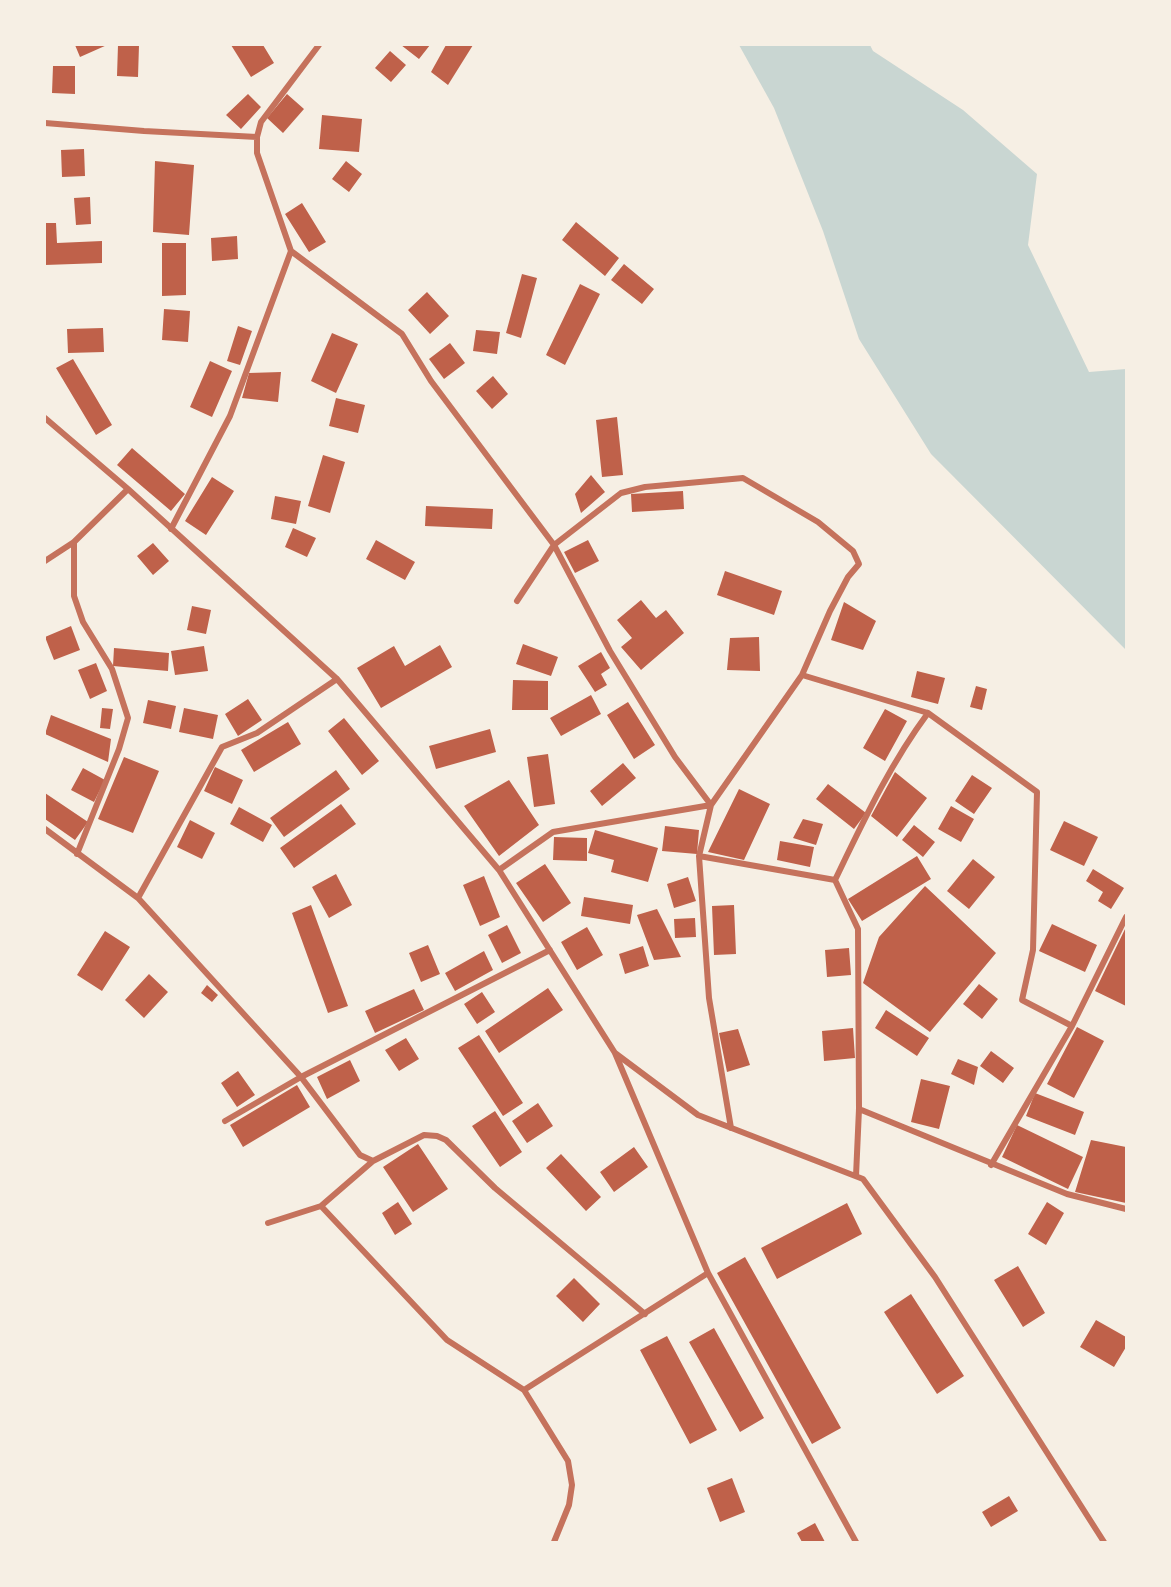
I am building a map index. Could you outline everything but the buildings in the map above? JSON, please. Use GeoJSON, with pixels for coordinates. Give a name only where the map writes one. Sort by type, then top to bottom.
{"type":"FeatureCollection","features":[{"type":"Feature","properties":{"kind":"street"},"geometry":{"type":"LineString","coordinates":[[320,45],[261,122],[257,137],[257,153],[291,251],[402,334],[430,381],[554,545],[610,651],[675,757],[711,805]]}},
{"type":"Feature","properties":{"kind":"street"},"geometry":{"type":"LineString","coordinates":[[45,123],[257,137]]}},
{"type":"Feature","properties":{"kind":"street"},"geometry":{"type":"LineString","coordinates":[[171,529],[230,416],[291,251]]}},
{"type":"Feature","properties":{"kind":"street"},"geometry":{"type":"LineString","coordinates":[[45,418],[128,489],[337,679],[499,870],[615,1053],[708,1273],[856,1542]]}},
{"type":"Feature","properties":{"kind":"street"},"geometry":{"type":"LineString","coordinates":[[518,601],[554,545],[621,493],[645,487],[743,478],[818,522],[853,551],[859,564],[848,577],[839,594],[802,675],[711,805],[699,856],[709,998],[731,1128]]}},
{"type":"Feature","properties":{"kind":"street"},"geometry":{"type":"LineString","coordinates":[[45,561],[74,542],[128,489]]}},
{"type":"Feature","properties":{"kind":"street"},"geometry":{"type":"LineString","coordinates":[[74,542],[74,596],[83,622],[112,669],[128,718],[119,749],[77,854]]}},
{"type":"Feature","properties":{"kind":"street"},"geometry":{"type":"LineString","coordinates":[[802,675],[928,713],[1037,792],[1034,950],[1022,1000],[1072,1026]]}},
{"type":"Feature","properties":{"kind":"street"},"geometry":{"type":"LineString","coordinates":[[138,898],[222,747],[257,733],[337,679]]}},
{"type":"Feature","properties":{"kind":"street"},"geometry":{"type":"LineString","coordinates":[[835,880],[885,779],[908,740],[928,713]]}},
{"type":"Feature","properties":{"kind":"street"},"geometry":{"type":"LineString","coordinates":[[499,870],[553,832],[711,805]]}},
{"type":"Feature","properties":{"kind":"street"},"geometry":{"type":"LineString","coordinates":[[45,829],[138,898],[301,1077],[360,1155],[373,1161]]}},
{"type":"Feature","properties":{"kind":"street"},"geometry":{"type":"LineString","coordinates":[[699,856],[835,880]]}},
{"type":"Feature","properties":{"kind":"street"},"geometry":{"type":"LineString","coordinates":[[835,880],[858,928],[859,1109],[856,1176]]}},
{"type":"Feature","properties":{"kind":"street"},"geometry":{"type":"LineString","coordinates":[[991,1165],[1072,1026],[1126,917]]}},
{"type":"Feature","properties":{"kind":"street"},"geometry":{"type":"LineString","coordinates":[[225,1121],[301,1077],[550,950]]}},
{"type":"Feature","properties":{"kind":"street"},"geometry":{"type":"LineString","coordinates":[[615,1053],[698,1115],[863,1179],[935,1277],[1104,1542]]}},
{"type":"Feature","properties":{"kind":"street"},"geometry":{"type":"LineString","coordinates":[[859,1109],[991,1165],[1067,1194],[1126,1209]]}},
{"type":"Feature","properties":{"kind":"street"},"geometry":{"type":"LineString","coordinates":[[268,1223],[321,1206],[373,1161],[424,1135],[436,1136],[446,1140],[495,1188],[645,1314]]}},
{"type":"Feature","properties":{"kind":"street"},"geometry":{"type":"LineString","coordinates":[[321,1206],[447,1340],[524,1390],[568,1461],[572,1485],[571,1495],[554,1542]]}},
{"type":"Feature","properties":{"kind":"street"},"geometry":{"type":"LineString","coordinates":[[524,1390],[708,1273]]}},
{"type":"Feature","properties":{"kind":"shaded area"},"geometry":{"type":"Polygon","coordinates":[[[739,45],[870,45],[873,51],[963,110],[1037,174],[1028,245],[1089,372],[1126,369],[1126,650],[931,454],[859,339],[823,231],[774,108],[739,45]]]}}]}
